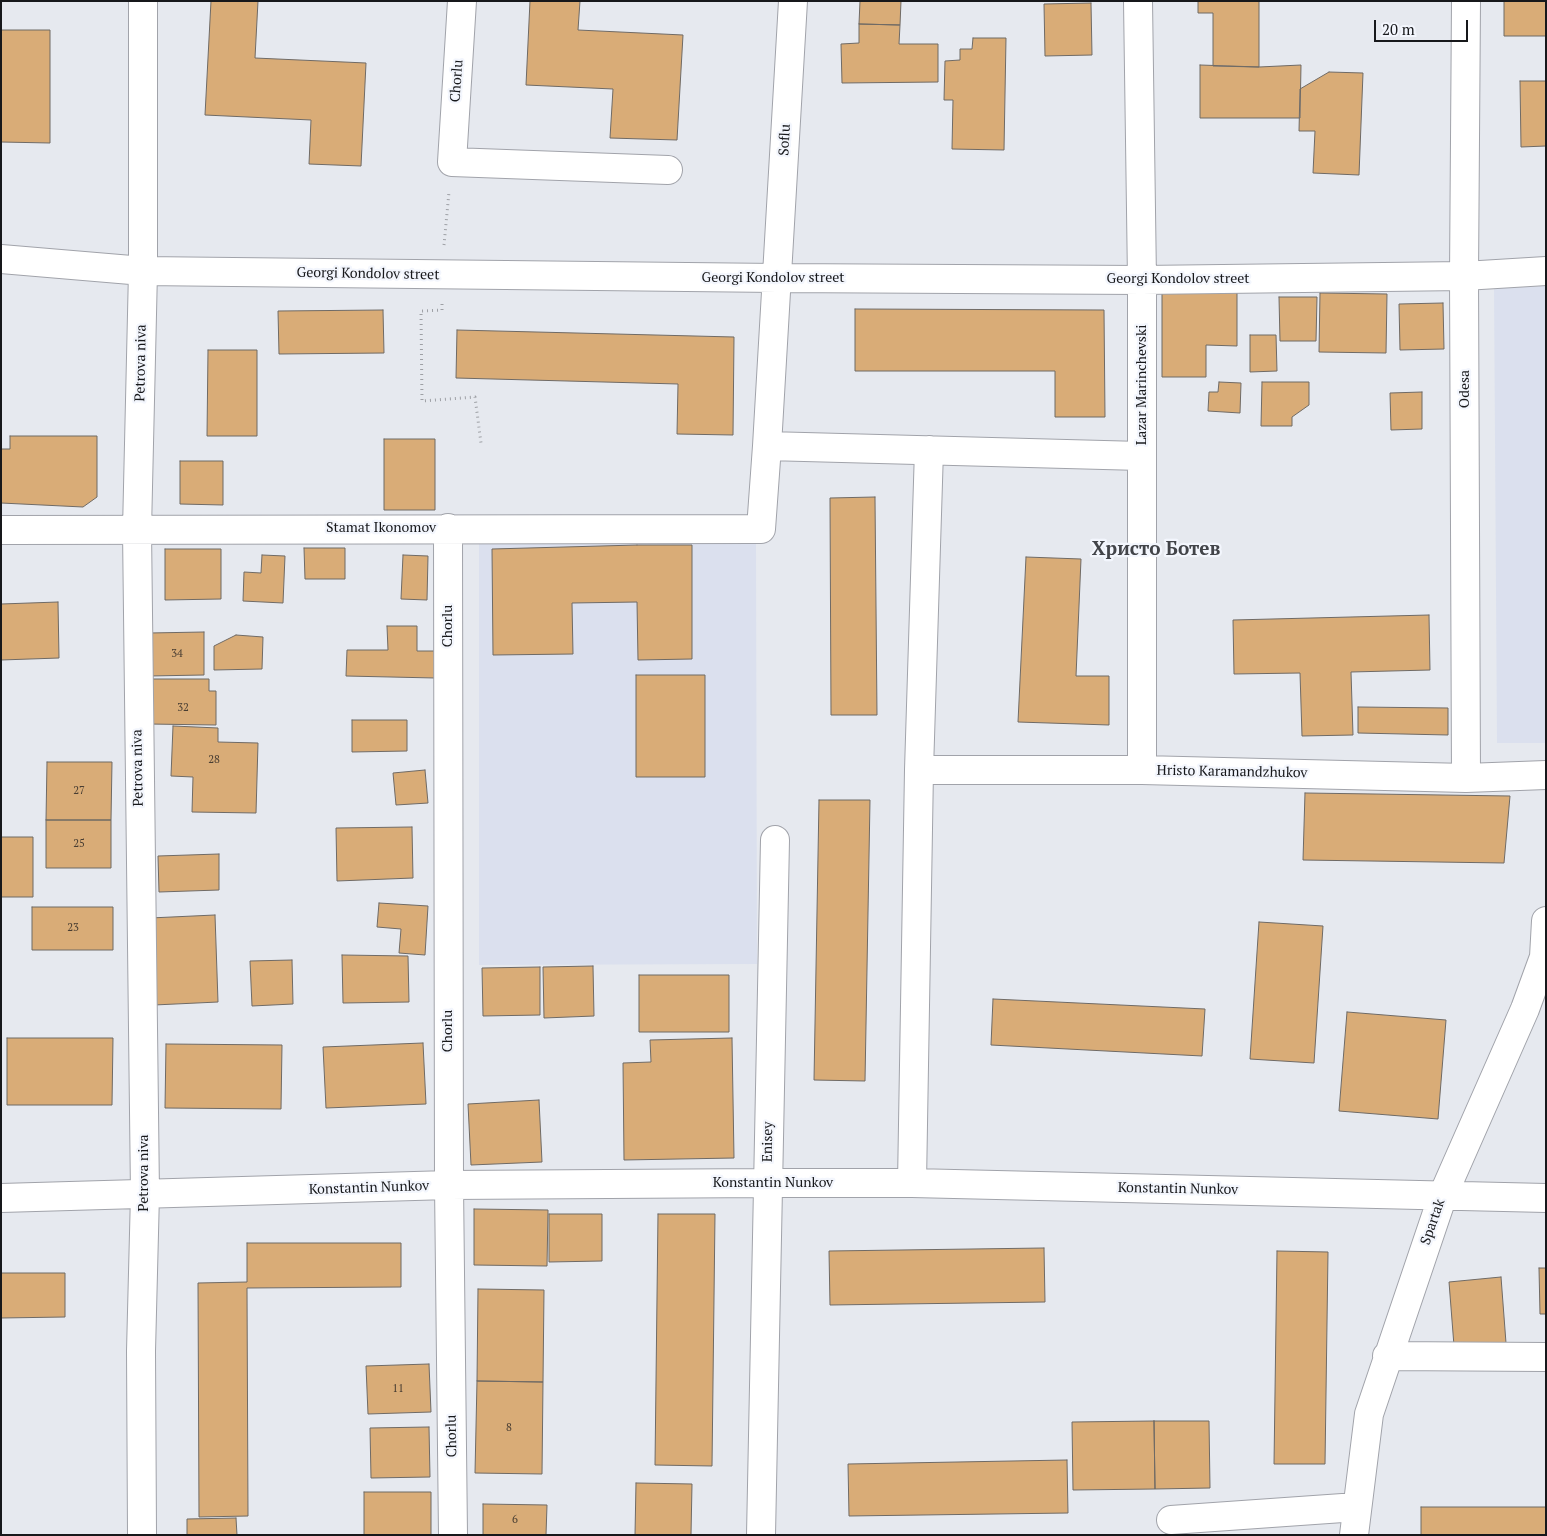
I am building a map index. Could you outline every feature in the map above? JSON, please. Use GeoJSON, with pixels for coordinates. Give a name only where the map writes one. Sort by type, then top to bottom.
{"type":"FeatureCollection","features":[{"type":"Feature","properties":{"kind":"street","name":"Petrova niva"},"geometry":{"type":"LineString","coordinates":[[142,1535],[141,1351],[144,1194],[136,530],[143,271],[143,1]]}},
{"type":"Feature","properties":{"kind":"street","name":"Chorlu"},"geometry":{"type":"LineString","coordinates":[[452,162],[462,1]]}},
{"type":"Feature","properties":{"kind":"street","name":"Soflu"},"geometry":{"type":"LineString","coordinates":[[761,529],[793,1]]}},
{"type":"Feature","properties":{"kind":"street","name":"Lazar Marinchevski"},"geometry":{"type":"LineString","coordinates":[[1138,1],[1142,280],[1142,770]]}},
{"type":"Feature","properties":{"kind":"street","name":"Odesa"},"geometry":{"type":"LineString","coordinates":[[1466,1],[1464,276],[1466,778]]}},
{"type":"Feature","properties":{"kind":"street"},"geometry":{"type":"LineString","coordinates":[[452,162],[668,170]]}},
{"type":"Feature","properties":{"kind":"street","name":"Georgi Kondolov street"},"geometry":{"type":"LineString","coordinates":[[1,259],[143,271],[777,278],[1142,280],[1464,276],[1546,271]]}},
{"type":"Feature","properties":{"kind":"street"},"geometry":{"type":"LineString","coordinates":[[766,446],[1142,456]]}},
{"type":"Feature","properties":{"kind":"street"},"geometry":{"type":"LineString","coordinates":[[912,1183],[919,770],[929,450]]}},
{"type":"Feature","properties":{"kind":"street","name":"Chorlu"},"geometry":{"type":"LineString","coordinates":[[448,528],[448,1185],[453,1535]]}},
{"type":"Feature","properties":{"kind":"street","name":"Stamat Ikonomov"},"geometry":{"type":"LineString","coordinates":[[1,530],[761,529]]}},
{"type":"Feature","properties":{"kind":"street","name":"Hristo Karamandzhukov"},"geometry":{"type":"LineString","coordinates":[[919,770],[1142,770],[1466,778],[1546,775]]}},
{"type":"Feature","properties":{"kind":"street","name":"Enisey"},"geometry":{"type":"LineString","coordinates":[[761,1535],[775,840]]}},
{"type":"Feature","properties":{"kind":"street","name":"Spartak"},"geometry":{"type":"LineString","coordinates":[[1354,1535],[1369,1414],[1387,1356],[1443,1195],[1525,1010],[1544,957],[1546,921]]}},
{"type":"Feature","properties":{"kind":"street","name":"Konstantin Nunkov"},"geometry":{"type":"LineString","coordinates":[[1,1198],[448,1185],[767,1183],[912,1183],[1546,1198]]}},
{"type":"Feature","properties":{"kind":"street"},"geometry":{"type":"LineString","coordinates":[[1387,1356],[1546,1358]]}},
{"type":"Feature","properties":{"kind":"street"},"geometry":{"type":"LineString","coordinates":[[1171,1520],[1357,1507]]}},
{"type":"Feature","properties":{"kind":"path"},"geometry":{"type":"LineString","coordinates":[[452,162],[441,275],[442,310],[421,311],[422,401],[476,397],[481,442]]}},
{"type":"Feature","properties":{"kind":"shaded area"},"geometry":{"type":"Polygon","coordinates":[[[1546,286],[1546,743],[1497,743],[1494,288],[1546,286]]]}},
{"type":"Feature","properties":{"kind":"shaded area"},"geometry":{"type":"Polygon","coordinates":[[[479,543],[756,543],[757,964],[479,965],[479,543]]]}},
{"type":"Feature","properties":{"kind":"building"},"geometry":{"type":"Polygon","coordinates":[[[211,1],[258,1],[255,58],[366,63],[361,166],[309,164],[311,120],[205,115],[211,1]]]}},
{"type":"Feature","properties":{"kind":"building"},"geometry":{"type":"Polygon","coordinates":[[[530,1],[580,1],[578,30],[683,35],[677,140],[610,138],[613,89],[526,85],[530,1]]]}},
{"type":"Feature","properties":{"kind":"building"},"geometry":{"type":"Polygon","coordinates":[[[860,1],[901,1],[900,25],[859,24],[860,1]]]}},
{"type":"Feature","properties":{"kind":"building"},"geometry":{"type":"Polygon","coordinates":[[[1198,1],[1259,1],[1259,67],[1213,66],[1213,13],[1198,13],[1198,1]]]}},
{"type":"Feature","properties":{"kind":"building"},"geometry":{"type":"Polygon","coordinates":[[[1504,1],[1546,1],[1546,36],[1504,36],[1504,1]]]}},
{"type":"Feature","properties":{"kind":"building"},"geometry":{"type":"Polygon","coordinates":[[[1091,3],[1092,55],[1045,56],[1044,4],[1091,3]]]}},
{"type":"Feature","properties":{"kind":"building"},"geometry":{"type":"Polygon","coordinates":[[[859,24],[900,25],[899,44],[938,44],[938,82],[842,83],[841,44],[859,43],[859,24]]]}},
{"type":"Feature","properties":{"kind":"building"},"geometry":{"type":"Polygon","coordinates":[[[1,30],[50,30],[50,143],[1,142],[1,30]]]}},
{"type":"Feature","properties":{"kind":"building"},"geometry":{"type":"Polygon","coordinates":[[[973,38],[1006,38],[1004,150],[952,149],[953,100],[944,100],[945,61],[960,60],[960,49],[972,49],[973,38]]]}},
{"type":"Feature","properties":{"kind":"building"},"geometry":{"type":"Polygon","coordinates":[[[1200,65],[1259,67],[1301,65],[1300,118],[1200,118],[1200,65]]]}},
{"type":"Feature","properties":{"kind":"building"},"geometry":{"type":"Polygon","coordinates":[[[1329,72],[1363,73],[1359,175],[1313,173],[1315,131],[1299,131],[1300,89],[1329,72]]]}},
{"type":"Feature","properties":{"kind":"building"},"geometry":{"type":"Polygon","coordinates":[[[1520,81],[1546,81],[1546,146],[1521,147],[1520,81]]]}},
{"type":"Feature","properties":{"kind":"building"},"geometry":{"type":"Polygon","coordinates":[[[1162,290],[1237,290],[1237,346],[1206,345],[1206,377],[1162,377],[1162,290]]]}},
{"type":"Feature","properties":{"kind":"building"},"geometry":{"type":"Polygon","coordinates":[[[1320,293],[1387,294],[1386,353],[1319,352],[1320,293]]]}},
{"type":"Feature","properties":{"kind":"building"},"geometry":{"type":"Polygon","coordinates":[[[1279,297],[1317,297],[1316,341],[1280,341],[1279,297]]]}},
{"type":"Feature","properties":{"kind":"building"},"geometry":{"type":"Polygon","coordinates":[[[1443,303],[1444,349],[1400,350],[1399,304],[1443,303]]]}},
{"type":"Feature","properties":{"kind":"building"},"geometry":{"type":"Polygon","coordinates":[[[855,309],[1104,310],[1105,417],[1055,417],[1055,371],[855,371],[855,309]]]}},
{"type":"Feature","properties":{"kind":"building"},"geometry":{"type":"Polygon","coordinates":[[[383,310],[384,353],[279,354],[278,311],[383,310]]]}},
{"type":"Feature","properties":{"kind":"building"},"geometry":{"type":"Polygon","coordinates":[[[457,330],[734,337],[733,435],[677,434],[678,384],[456,378],[457,330]]]}},
{"type":"Feature","properties":{"kind":"building"},"geometry":{"type":"Polygon","coordinates":[[[1250,335],[1276,335],[1277,371],[1250,372],[1250,335]]]}},
{"type":"Feature","properties":{"kind":"building"},"geometry":{"type":"Polygon","coordinates":[[[208,350],[257,350],[257,436],[207,436],[208,350]]]}},
{"type":"Feature","properties":{"kind":"building"},"geometry":{"type":"Polygon","coordinates":[[[1219,382],[1241,383],[1240,413],[1208,411],[1209,392],[1218,392],[1219,382]]]}},
{"type":"Feature","properties":{"kind":"building"},"geometry":{"type":"Polygon","coordinates":[[[1262,382],[1309,382],[1309,405],[1292,417],[1292,426],[1261,426],[1262,382]]]}},
{"type":"Feature","properties":{"kind":"building"},"geometry":{"type":"Polygon","coordinates":[[[1422,392],[1422,429],[1391,430],[1390,393],[1422,392]]]}},
{"type":"Feature","properties":{"kind":"building"},"geometry":{"type":"Polygon","coordinates":[[[10,436],[97,436],[97,497],[83,507],[1,503],[1,449],[10,449],[10,436]]]}},
{"type":"Feature","properties":{"kind":"building"},"geometry":{"type":"Polygon","coordinates":[[[384,439],[435,439],[435,510],[384,510],[384,439]]]}},
{"type":"Feature","properties":{"kind":"building"},"geometry":{"type":"Polygon","coordinates":[[[180,461],[223,461],[223,505],[180,504],[180,461]]]}},
{"type":"Feature","properties":{"kind":"building"},"geometry":{"type":"Polygon","coordinates":[[[875,497],[877,715],[831,715],[830,498],[875,497]]]}},
{"type":"Feature","properties":{"kind":"building"},"geometry":{"type":"Polygon","coordinates":[[[692,545],[692,659],[638,660],[637,602],[572,603],[573,654],[493,655],[492,549],[692,545]]]}},
{"type":"Feature","properties":{"kind":"building"},"geometry":{"type":"Polygon","coordinates":[[[304,548],[345,548],[345,579],[305,579],[304,548]]]}},
{"type":"Feature","properties":{"kind":"building"},"geometry":{"type":"Polygon","coordinates":[[[165,549],[221,549],[221,599],[165,600],[165,549]]]}},
{"type":"Feature","properties":{"kind":"building"},"geometry":{"type":"Polygon","coordinates":[[[262,555],[285,556],[283,603],[243,601],[244,572],[261,573],[262,555]]]}},
{"type":"Feature","properties":{"kind":"building"},"geometry":{"type":"Polygon","coordinates":[[[403,555],[428,556],[427,600],[401,599],[403,555]]]}},
{"type":"Feature","properties":{"kind":"building"},"geometry":{"type":"Polygon","coordinates":[[[1026,557],[1081,559],[1076,676],[1109,676],[1109,725],[1018,722],[1026,557]]]}},
{"type":"Feature","properties":{"kind":"building"},"geometry":{"type":"Polygon","coordinates":[[[58,602],[59,658],[1,660],[1,604],[58,602]]]}},
{"type":"Feature","properties":{"kind":"building"},"geometry":{"type":"Polygon","coordinates":[[[1429,615],[1430,670],[1351,672],[1353,735],[1302,736],[1300,673],[1234,674],[1233,620],[1429,615]]]}},
{"type":"Feature","properties":{"kind":"building"},"geometry":{"type":"Polygon","coordinates":[[[387,626],[417,626],[417,651],[436,651],[435,678],[346,676],[347,650],[388,650],[387,626]]]}},
{"type":"Feature","properties":{"kind":"building"},"geometry":{"type":"Polygon","coordinates":[[[204,632],[204,675],[149,676],[149,633],[204,632]]]}},
{"type":"Feature","properties":{"kind":"building"},"geometry":{"type":"Polygon","coordinates":[[[236,635],[263,637],[262,669],[214,670],[214,646],[236,635]]]}},
{"type":"Feature","properties":{"kind":"building"},"geometry":{"type":"Polygon","coordinates":[[[636,675],[705,675],[705,777],[636,777],[636,675]]]}},
{"type":"Feature","properties":{"kind":"building"},"geometry":{"type":"Polygon","coordinates":[[[150,679],[209,679],[209,691],[216,691],[216,725],[149,724],[150,679]]]}},
{"type":"Feature","properties":{"kind":"building"},"geometry":{"type":"Polygon","coordinates":[[[1358,707],[1448,708],[1448,735],[1358,733],[1358,707]]]}},
{"type":"Feature","properties":{"kind":"building"},"geometry":{"type":"Polygon","coordinates":[[[352,720],[407,720],[407,751],[352,752],[352,720]]]}},
{"type":"Feature","properties":{"kind":"building"},"geometry":{"type":"Polygon","coordinates":[[[173,726],[218,728],[218,742],[258,743],[256,813],[192,812],[193,777],[171,776],[173,726]]]}},
{"type":"Feature","properties":{"kind":"building"},"geometry":{"type":"Polygon","coordinates":[[[47,762],[112,762],[111,820],[46,820],[47,762]]]}},
{"type":"Feature","properties":{"kind":"building"},"geometry":{"type":"Polygon","coordinates":[[[425,770],[428,803],[396,805],[393,773],[425,770]]]}},
{"type":"Feature","properties":{"kind":"building"},"geometry":{"type":"Polygon","coordinates":[[[1305,793],[1510,796],[1504,863],[1303,860],[1305,793]]]}},
{"type":"Feature","properties":{"kind":"building"},"geometry":{"type":"Polygon","coordinates":[[[819,800],[870,800],[865,1081],[814,1080],[819,800]]]}},
{"type":"Feature","properties":{"kind":"building"},"geometry":{"type":"Polygon","coordinates":[[[46,820],[111,820],[111,868],[46,868],[46,820]]]}},
{"type":"Feature","properties":{"kind":"building"},"geometry":{"type":"Polygon","coordinates":[[[412,827],[413,878],[337,881],[336,828],[412,827]]]}},
{"type":"Feature","properties":{"kind":"building"},"geometry":{"type":"Polygon","coordinates":[[[1,837],[33,837],[33,897],[1,897],[1,837]]]}},
{"type":"Feature","properties":{"kind":"building"},"geometry":{"type":"Polygon","coordinates":[[[219,854],[219,890],[159,892],[158,856],[219,854]]]}},
{"type":"Feature","properties":{"kind":"building"},"geometry":{"type":"Polygon","coordinates":[[[379,903],[428,906],[425,955],[399,953],[401,929],[377,927],[379,903]]]}},
{"type":"Feature","properties":{"kind":"building"},"geometry":{"type":"Polygon","coordinates":[[[32,907],[113,907],[113,950],[32,950],[32,907]]]}},
{"type":"Feature","properties":{"kind":"building"},"geometry":{"type":"Polygon","coordinates":[[[215,915],[218,1002],[154,1005],[150,918],[215,915]]]}},
{"type":"Feature","properties":{"kind":"building"},"geometry":{"type":"Polygon","coordinates":[[[1259,922],[1323,926],[1314,1063],[1250,1059],[1259,922]]]}},
{"type":"Feature","properties":{"kind":"building"},"geometry":{"type":"Polygon","coordinates":[[[342,955],[408,956],[409,1002],[343,1003],[342,955]]]}},
{"type":"Feature","properties":{"kind":"building"},"geometry":{"type":"Polygon","coordinates":[[[292,960],[293,1004],[252,1006],[250,961],[292,960]]]}},
{"type":"Feature","properties":{"kind":"building"},"geometry":{"type":"Polygon","coordinates":[[[593,966],[594,1016],[544,1018],[543,967],[593,966]]]}},
{"type":"Feature","properties":{"kind":"building"},"geometry":{"type":"Polygon","coordinates":[[[540,967],[540,1015],[483,1016],[482,968],[540,967]]]}},
{"type":"Feature","properties":{"kind":"building"},"geometry":{"type":"Polygon","coordinates":[[[639,975],[729,975],[729,1032],[639,1032],[639,975]]]}},
{"type":"Feature","properties":{"kind":"building"},"geometry":{"type":"Polygon","coordinates":[[[993,999],[1205,1009],[1202,1056],[991,1045],[993,999]]]}},
{"type":"Feature","properties":{"kind":"building"},"geometry":{"type":"Polygon","coordinates":[[[1347,1012],[1446,1020],[1438,1119],[1339,1111],[1347,1012]]]}},
{"type":"Feature","properties":{"kind":"building"},"geometry":{"type":"Polygon","coordinates":[[[7,1038],[113,1038],[112,1105],[7,1105],[7,1038]]]}},
{"type":"Feature","properties":{"kind":"building"},"geometry":{"type":"Polygon","coordinates":[[[732,1038],[734,1158],[624,1160],[623,1063],[651,1062],[650,1040],[732,1038]]]}},
{"type":"Feature","properties":{"kind":"building"},"geometry":{"type":"Polygon","coordinates":[[[423,1043],[426,1104],[326,1108],[323,1047],[423,1043]]]}},
{"type":"Feature","properties":{"kind":"building"},"geometry":{"type":"Polygon","coordinates":[[[166,1044],[282,1045],[281,1109],[165,1108],[166,1044]]]}},
{"type":"Feature","properties":{"kind":"building"},"geometry":{"type":"Polygon","coordinates":[[[539,1100],[542,1162],[471,1165],[468,1104],[539,1100]]]}},
{"type":"Feature","properties":{"kind":"building"},"geometry":{"type":"Polygon","coordinates":[[[474,1209],[548,1210],[547,1266],[474,1265],[474,1209]]]}},
{"type":"Feature","properties":{"kind":"building"},"geometry":{"type":"Polygon","coordinates":[[[549,1214],[602,1214],[602,1261],[549,1262],[549,1214]]]}},
{"type":"Feature","properties":{"kind":"building"},"geometry":{"type":"Polygon","coordinates":[[[658,1214],[715,1214],[712,1466],[655,1465],[658,1214]]]}},
{"type":"Feature","properties":{"kind":"building"},"geometry":{"type":"Polygon","coordinates":[[[247,1243],[401,1243],[401,1287],[247,1288],[248,1516],[199,1517],[198,1283],[247,1282],[247,1243]]]}},
{"type":"Feature","properties":{"kind":"building"},"geometry":{"type":"Polygon","coordinates":[[[1044,1248],[1045,1302],[830,1305],[829,1251],[1044,1248]]]}},
{"type":"Feature","properties":{"kind":"building"},"geometry":{"type":"Polygon","coordinates":[[[1277,1251],[1328,1252],[1325,1464],[1274,1464],[1277,1251]]]}},
{"type":"Feature","properties":{"kind":"building"},"geometry":{"type":"Polygon","coordinates":[[[1539,1268],[1546,1268],[1546,1314],[1540,1314],[1539,1268]]]}},
{"type":"Feature","properties":{"kind":"building"},"geometry":{"type":"Polygon","coordinates":[[[1,1273],[65,1273],[65,1317],[1,1318],[1,1273]]]}},
{"type":"Feature","properties":{"kind":"building"},"geometry":{"type":"Polygon","coordinates":[[[1501,1277],[1506,1343],[1454,1346],[1449,1282],[1501,1277]]]}},
{"type":"Feature","properties":{"kind":"building"},"geometry":{"type":"Polygon","coordinates":[[[478,1289],[544,1290],[543,1382],[477,1381],[478,1289]]]}},
{"type":"Feature","properties":{"kind":"building"},"geometry":{"type":"Polygon","coordinates":[[[429,1364],[431,1412],[368,1414],[366,1366],[429,1364]]]}},
{"type":"Feature","properties":{"kind":"building"},"geometry":{"type":"Polygon","coordinates":[[[477,1381],[543,1382],[542,1474],[475,1473],[477,1381]]]}},
{"type":"Feature","properties":{"kind":"building"},"geometry":{"type":"Polygon","coordinates":[[[1154,1421],[1209,1421],[1210,1488],[1155,1489],[1154,1421]]]}},
{"type":"Feature","properties":{"kind":"building"},"geometry":{"type":"Polygon","coordinates":[[[1154,1421],[1155,1489],[1073,1490],[1072,1422],[1154,1421]]]}},
{"type":"Feature","properties":{"kind":"building"},"geometry":{"type":"Polygon","coordinates":[[[429,1427],[430,1477],[371,1478],[370,1428],[429,1427]]]}},
{"type":"Feature","properties":{"kind":"building"},"geometry":{"type":"Polygon","coordinates":[[[1067,1460],[1068,1513],[849,1516],[848,1464],[1067,1460]]]}},
{"type":"Feature","properties":{"kind":"building"},"geometry":{"type":"Polygon","coordinates":[[[636,1483],[692,1484],[691,1535],[635,1535],[636,1483]]]}},
{"type":"Feature","properties":{"kind":"building"},"geometry":{"type":"Polygon","coordinates":[[[364,1492],[431,1492],[431,1535],[364,1535],[364,1492]]]}},
{"type":"Feature","properties":{"kind":"building"},"geometry":{"type":"Polygon","coordinates":[[[483,1504],[547,1505],[546,1535],[483,1535],[483,1504]]]}},
{"type":"Feature","properties":{"kind":"building"},"geometry":{"type":"Polygon","coordinates":[[[1421,1507],[1546,1507],[1546,1535],[1421,1535],[1421,1507]]]}},
{"type":"Feature","properties":{"kind":"building"},"geometry":{"type":"Polygon","coordinates":[[[236,1518],[237,1535],[187,1535],[187,1519],[236,1518]]]}},
{"type":"Feature","properties":{"kind":"district","name":"Христо Ботев"},"geometry":{"type":"Point","coordinates":[1156,550]}}]}
